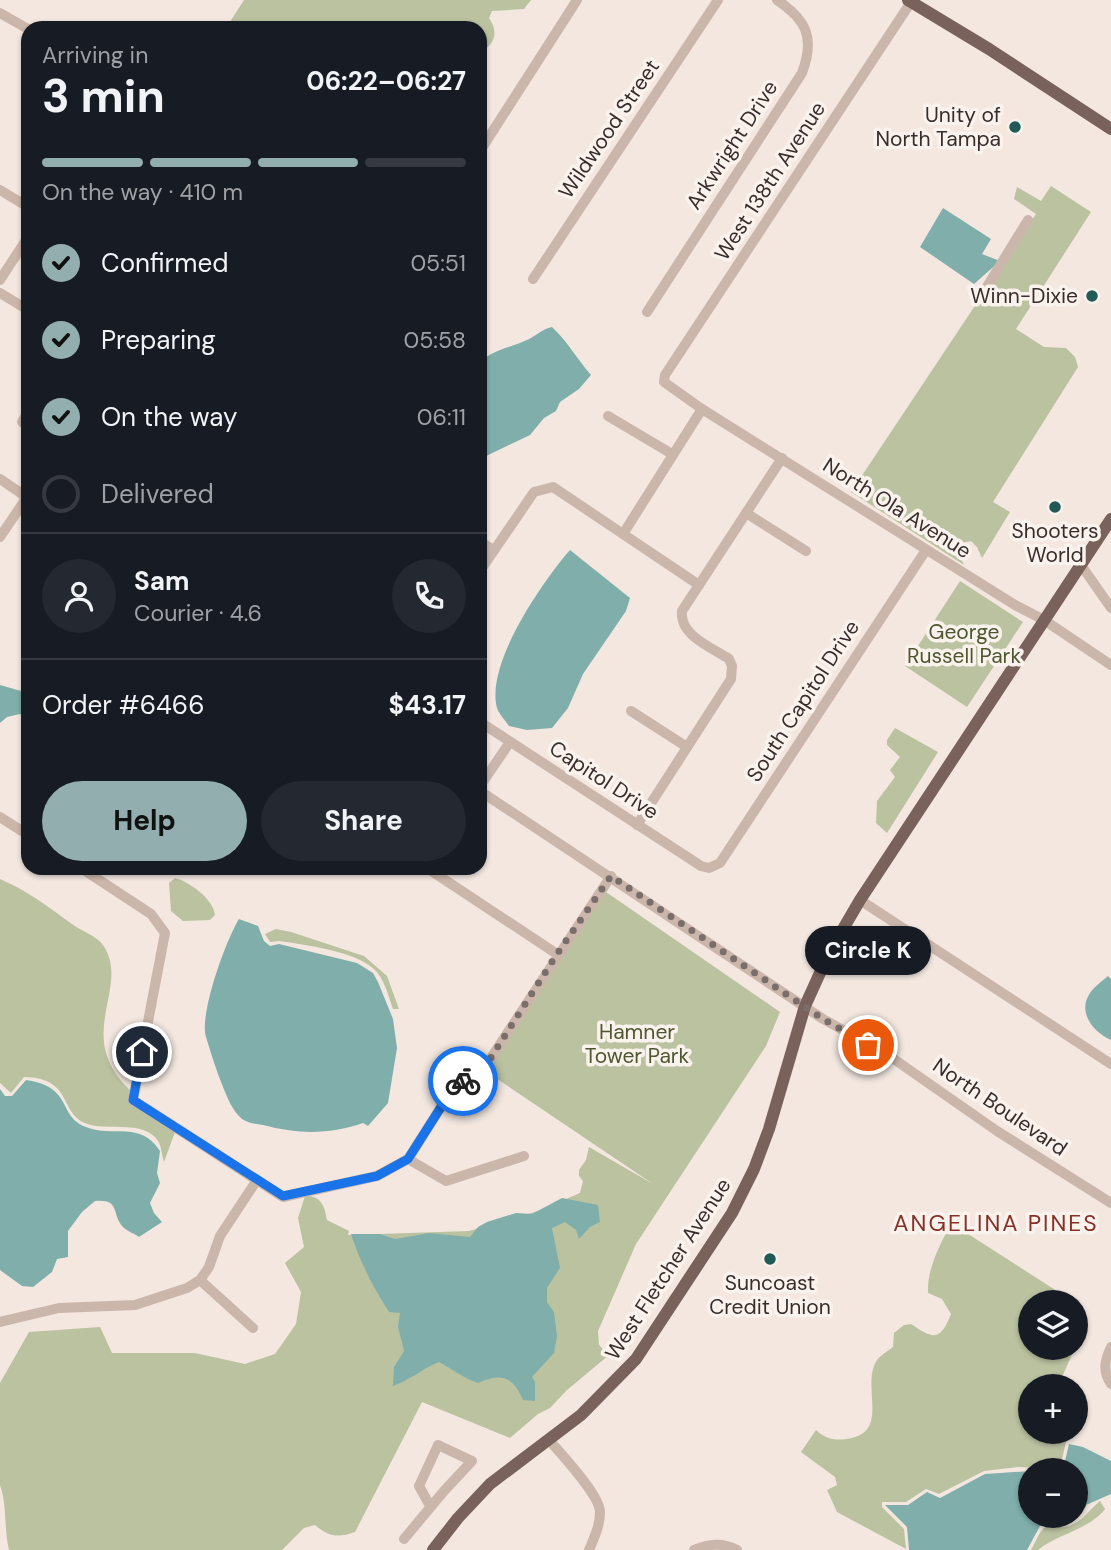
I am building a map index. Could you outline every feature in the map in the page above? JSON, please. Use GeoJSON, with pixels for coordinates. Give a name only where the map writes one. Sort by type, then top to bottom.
{"type":"FeatureCollection","features":[{"type":"Feature","properties":{"kind":"main road"},"geometry":{"type":"LineString","coordinates":[[909,1],[1111,129]]}},
{"type":"Feature","properties":{"kind":"main road","name":"West Fletcher Avenue"},"geometry":{"type":"LineString","coordinates":[[433,1550],[490,1484],[581,1415],[636,1359],[732,1213],[754,1169],[769,1129],[805,1006],[829,953],[860,901],[1111,519]]}},
{"type":"Feature","properties":{"kind":"street"},"geometry":{"type":"LineString","coordinates":[[487,140],[577,0]]}},
{"type":"Feature","properties":{"kind":"street","name":"Wildwood Street"},"geometry":{"type":"LineString","coordinates":[[533,279],[718,0]]}},
{"type":"Feature","properties":{"kind":"street","name":"Arkwright Drive"},"geometry":{"type":"LineString","coordinates":[[647,312],[802,73],[808,57],[808,34],[791,9],[777,0]]}},
{"type":"Feature","properties":{"kind":"street","name":"West 138th Avenue"},"geometry":{"type":"LineString","coordinates":[[664,382],[665,375],[909,1]]}},
{"type":"Feature","properties":{"kind":"street"},"geometry":{"type":"LineString","coordinates":[[0,13],[21,25]]}},
{"type":"Feature","properties":{"kind":"street"},"geometry":{"type":"LineString","coordinates":[[0,190],[21,203]]}},
{"type":"Feature","properties":{"kind":"street"},"geometry":{"type":"LineString","coordinates":[[980,298],[1028,220]]}},
{"type":"Feature","properties":{"kind":"street"},"geometry":{"type":"LineString","coordinates":[[0,280],[21,248]]}},
{"type":"Feature","properties":{"kind":"street"},"geometry":{"type":"LineString","coordinates":[[0,293],[21,306]]}},
{"type":"Feature","properties":{"kind":"street","name":"North Ola Avenue"},"geometry":{"type":"LineString","coordinates":[[664,382],[702,409],[1014,605],[1044,620],[1111,665]]}},
{"type":"Feature","properties":{"kind":"street"},"geometry":{"type":"LineString","coordinates":[[622,534],[702,409]]}},
{"type":"Feature","properties":{"kind":"street"},"geometry":{"type":"LineString","coordinates":[[608,416],[672,454]]}},
{"type":"Feature","properties":{"kind":"street"},"geometry":{"type":"LineString","coordinates":[[637,825],[731,679],[732,666],[729,659],[685,630],[681,620],[682,611],[782,458]]}},
{"type":"Feature","properties":{"kind":"street"},"geometry":{"type":"LineString","coordinates":[[0,479],[21,493]]}},
{"type":"Feature","properties":{"kind":"street"},"geometry":{"type":"LineString","coordinates":[[487,560],[534,492],[553,487],[699,585]]}},
{"type":"Feature","properties":{"kind":"street"},"geometry":{"type":"LineString","coordinates":[[0,537],[21,506]]}},
{"type":"Feature","properties":{"kind":"street"},"geometry":{"type":"LineString","coordinates":[[746,513],[806,551]]}},
{"type":"Feature","properties":{"kind":"street"},"geometry":{"type":"LineString","coordinates":[[487,546],[493,550]]}},
{"type":"Feature","properties":{"kind":"street","name":"South Capitol Drive"},"geometry":{"type":"LineString","coordinates":[[709,868],[720,863],[926,550]]}},
{"type":"Feature","properties":{"kind":"street"},"geometry":{"type":"LineString","coordinates":[[1081,565],[1111,608]]}},
{"type":"Feature","properties":{"kind":"street"},"geometry":{"type":"LineString","coordinates":[[631,711],[687,747]]}},
{"type":"Feature","properties":{"kind":"street","name":"Capitol Drive"},"geometry":{"type":"LineString","coordinates":[[487,727],[701,866],[709,868]]}},
{"type":"Feature","properties":{"kind":"street"},"geometry":{"type":"LineString","coordinates":[[487,778],[510,742]]}},
{"type":"Feature","properties":{"kind":"street","name":"North Boulevard"},"geometry":{"type":"LineString","coordinates":[[487,794],[805,1006],[888,1055],[997,1130],[1111,1203]]}},
{"type":"Feature","properties":{"kind":"street"},"geometry":{"type":"LineString","coordinates":[[0,817],[21,830]]}},
{"type":"Feature","properties":{"kind":"street"},"geometry":{"type":"LineString","coordinates":[[91,875],[151,914],[165,933],[133,1100],[283,1196],[377,1176],[408,1159],[455,1085],[483,1070],[557,954],[611,876]]}},
{"type":"Feature","properties":{"kind":"street"},"geometry":{"type":"LineString","coordinates":[[438,875],[557,954]]}},
{"type":"Feature","properties":{"kind":"street"},"geometry":{"type":"LineString","coordinates":[[860,901],[1111,1064]]}},
{"type":"Feature","properties":{"kind":"street"},"geometry":{"type":"LineString","coordinates":[[408,1159],[446,1181],[524,1156]]}},
{"type":"Feature","properties":{"kind":"street"},"geometry":{"type":"LineString","coordinates":[[0,1322],[59,1308],[135,1305],[187,1288],[200,1280],[209,1267],[220,1236],[257,1180]]}},
{"type":"Feature","properties":{"kind":"street"},"geometry":{"type":"LineString","coordinates":[[200,1280],[253,1328]]}},
{"type":"Feature","properties":{"kind":"street"},"geometry":{"type":"LineString","coordinates":[[1111,1347],[1105,1360],[1105,1371],[1111,1384]]}},
{"type":"Feature","properties":{"kind":"street"},"geometry":{"type":"LineString","coordinates":[[549,1440],[589,1488],[600,1510],[596,1533],[589,1550]]}},
{"type":"Feature","properties":{"kind":"street"},"geometry":{"type":"LineString","coordinates":[[404,1539],[472,1461],[438,1445],[419,1486],[430,1506]]}},
{"type":"Feature","properties":{"kind":"street"},"geometry":{"type":"LineString","coordinates":[[694,1550],[708,1545],[726,1545],[737,1550]]}},
{"type":"Feature","properties":{"kind":"green space"},"geometry":{"type":"Polygon","coordinates":[[[244,0],[531,0],[524,9],[492,11],[489,18],[495,33],[487,47],[487,21],[230,21],[244,0]]]}},
{"type":"Feature","properties":{"kind":"green space"},"geometry":{"type":"Polygon","coordinates":[[[1051,186],[1091,212],[1016,329],[1044,347],[1066,348],[1075,357],[1078,367],[993,502],[1010,512],[982,558],[971,541],[962,543],[961,559],[964,565],[851,492],[1036,214],[1014,199],[1017,187],[1041,201],[1051,186]]]}},
{"type":"Feature","properties":{"kind":"green space","name":"George Russell Park"},"geometry":{"type":"Polygon","coordinates":[[[960,581],[1023,622],[967,707],[905,666],[960,581]]]}},
{"type":"Feature","properties":{"kind":"green space"},"geometry":{"type":"Polygon","coordinates":[[[895,728],[938,752],[887,833],[876,823],[877,801],[895,777],[890,770],[900,757],[887,745],[887,740],[895,728]]]}},
{"type":"Feature","properties":{"kind":"green space"},"geometry":{"type":"Polygon","coordinates":[[[175,878],[194,887],[210,903],[215,915],[210,920],[183,921],[171,911],[169,883],[175,878]]]}},
{"type":"Feature","properties":{"kind":"green space"},"geometry":{"type":"Polygon","coordinates":[[[0,879],[37,899],[103,945],[110,961],[111,978],[104,1031],[105,1050],[113,1070],[130,1090],[129,1098],[175,1132],[164,1162],[159,1143],[148,1132],[131,1127],[102,1127],[85,1123],[71,1111],[58,1089],[51,1083],[24,1077],[11,1093],[0,1083],[0,879]]]}},
{"type":"Feature","properties":{"kind":"green space","name":"Hamner Tower Park"},"geometry":{"type":"Polygon","coordinates":[[[606,892],[780,1012],[766,1046],[636,1244],[598,1331],[599,1345],[609,1355],[550,1408],[538,1414],[510,1438],[422,1402],[355,1532],[334,1535],[315,1525],[304,1528],[282,1550],[9,1550],[0,1485],[0,1383],[29,1332],[100,1327],[112,1353],[195,1353],[245,1364],[275,1354],[296,1324],[301,1292],[285,1263],[304,1247],[298,1218],[305,1196],[318,1200],[327,1220],[349,1231],[348,1235],[469,1231],[538,1211],[580,1193],[583,1181],[579,1170],[586,1160],[589,1147],[653,1184],[487,1072],[606,892]]]}},
{"type":"Feature","properties":{"kind":"green space"},"geometry":{"type":"Polygon","coordinates":[[[276,929],[364,956],[387,976],[399,1009],[393,1009],[381,977],[365,963],[329,950],[279,941],[270,942],[265,934],[276,929]]]}},
{"type":"Feature","properties":{"kind":"green space"},"geometry":{"type":"Polygon","coordinates":[[[951,1223],[1055,1290],[1018,1290],[1018,1360],[1070,1360],[1063,1374],[1018,1374],[1018,1444],[1066,1444],[1062,1458],[1018,1458],[1018,1467],[984,1471],[939,1494],[926,1489],[906,1502],[882,1502],[882,1507],[904,1529],[906,1549],[837,1512],[827,1490],[837,1485],[835,1477],[801,1452],[816,1430],[826,1437],[842,1440],[859,1435],[867,1429],[871,1421],[874,1366],[879,1358],[893,1347],[894,1333],[904,1325],[911,1324],[930,1335],[939,1334],[943,1330],[951,1314],[942,1299],[928,1293],[935,1257],[951,1223]]]}},
{"type":"Feature","properties":{"kind":"green space"},"geometry":{"type":"Polygon","coordinates":[[[1100,1501],[1105,1509],[1088,1523],[1088,1512],[1100,1501]]]}},
{"type":"Feature","properties":{"kind":"green space"},"geometry":{"type":"Polygon","coordinates":[[[1044,1528],[1080,1528],[1038,1550],[1031,1550],[1044,1528]]]}},
{"type":"Feature","properties":{"kind":"water"},"geometry":{"type":"Polygon","coordinates":[[[943,208],[991,239],[982,254],[1000,261],[974,284],[920,247],[943,208]]]}},
{"type":"Feature","properties":{"kind":"water"},"geometry":{"type":"Polygon","coordinates":[[[552,327],[591,375],[579,389],[560,402],[556,411],[544,418],[530,435],[487,456],[487,357],[527,340],[552,327]]]}},
{"type":"Feature","properties":{"kind":"water"},"geometry":{"type":"Polygon","coordinates":[[[570,550],[630,598],[626,611],[583,674],[568,708],[552,728],[527,730],[509,726],[497,708],[496,690],[500,669],[519,624],[570,550]]]}},
{"type":"Feature","properties":{"kind":"water"},"geometry":{"type":"Polygon","coordinates":[[[0,685],[21,691],[21,715],[7,717],[0,723],[0,685]]]}},
{"type":"Feature","properties":{"kind":"water"},"geometry":{"type":"Polygon","coordinates":[[[239,919],[258,926],[264,941],[270,946],[279,944],[357,963],[373,973],[393,1019],[397,1048],[388,1103],[368,1126],[363,1123],[313,1132],[288,1130],[242,1119],[233,1108],[216,1068],[205,1026],[215,977],[239,919]]]}},
{"type":"Feature","properties":{"kind":"water"},"geometry":{"type":"Polygon","coordinates":[[[1108,976],[1111,979],[1111,1040],[1093,1027],[1085,1007],[1090,993],[1108,976]]]}},
{"type":"Feature","properties":{"kind":"water"},"geometry":{"type":"Polygon","coordinates":[[[26,1080],[52,1089],[71,1116],[86,1127],[135,1133],[144,1136],[160,1151],[157,1173],[160,1183],[150,1203],[162,1222],[139,1237],[123,1227],[109,1202],[95,1201],[82,1212],[68,1231],[68,1257],[57,1259],[52,1272],[33,1287],[22,1286],[0,1270],[0,1089],[5,1096],[12,1096],[26,1080]]]}},
{"type":"Feature","properties":{"kind":"water"},"geometry":{"type":"Polygon","coordinates":[[[562,1198],[598,1205],[600,1222],[590,1227],[579,1239],[576,1230],[565,1222],[552,1228],[560,1268],[547,1288],[547,1302],[554,1312],[557,1336],[554,1353],[532,1377],[535,1382],[535,1401],[523,1400],[510,1381],[493,1378],[478,1383],[439,1362],[393,1386],[394,1367],[404,1351],[398,1327],[400,1313],[389,1312],[383,1303],[351,1234],[380,1234],[395,1239],[429,1233],[470,1237],[478,1227],[487,1222],[516,1213],[532,1214],[562,1198]]]}},
{"type":"Feature","properties":{"kind":"water"},"geometry":{"type":"Polygon","coordinates":[[[1069,1444],[1083,1447],[1111,1461],[1111,1494],[1088,1504],[1088,1458],[1066,1458],[1069,1444]]]}},
{"type":"Feature","properties":{"kind":"water"},"geometry":{"type":"Polygon","coordinates":[[[1018,1472],[1018,1528],[1039,1528],[1027,1550],[909,1550],[907,1527],[885,1505],[908,1505],[927,1492],[940,1498],[985,1474],[1018,1472]]]}},
{"type":"Feature","properties":{"kind":"way so far"},"geometry":{"type":"LineString","coordinates":[[463,1081],[483,1070],[557,954],[611,876],[823,1019],[868,1045]]}},
{"type":"Feature","properties":{"kind":"place","name":"Unity of North Tampa"},"geometry":{"type":"Point","coordinates":[1015,127]}},
{"type":"Feature","properties":{"kind":"place","name":"Winn-Dixie"},"geometry":{"type":"Point","coordinates":[1092,296]}},
{"type":"Feature","properties":{"kind":"place","name":"Shooters World"},"geometry":{"type":"Point","coordinates":[1055,507]}},
{"type":"Feature","properties":{"kind":"place","name":"Circle K"},"geometry":{"type":"Point","coordinates":[868,1045]}},
{"type":"Feature","properties":{"kind":"place","name":"Suncoast Credit Union"},"geometry":{"type":"Point","coordinates":[770,1259]}},
{"type":"Feature","properties":{"kind":"district","name":"ANGELINA PINES"},"geometry":{"type":"Point","coordinates":[996,1223]}},
{"type":"Feature","properties":{"kind":"route"},"geometry":{"type":"LineString","coordinates":[[142,1052],[133,1100],[283,1196],[377,1176],[408,1159],[455,1085],[463,1081]]}}]}
